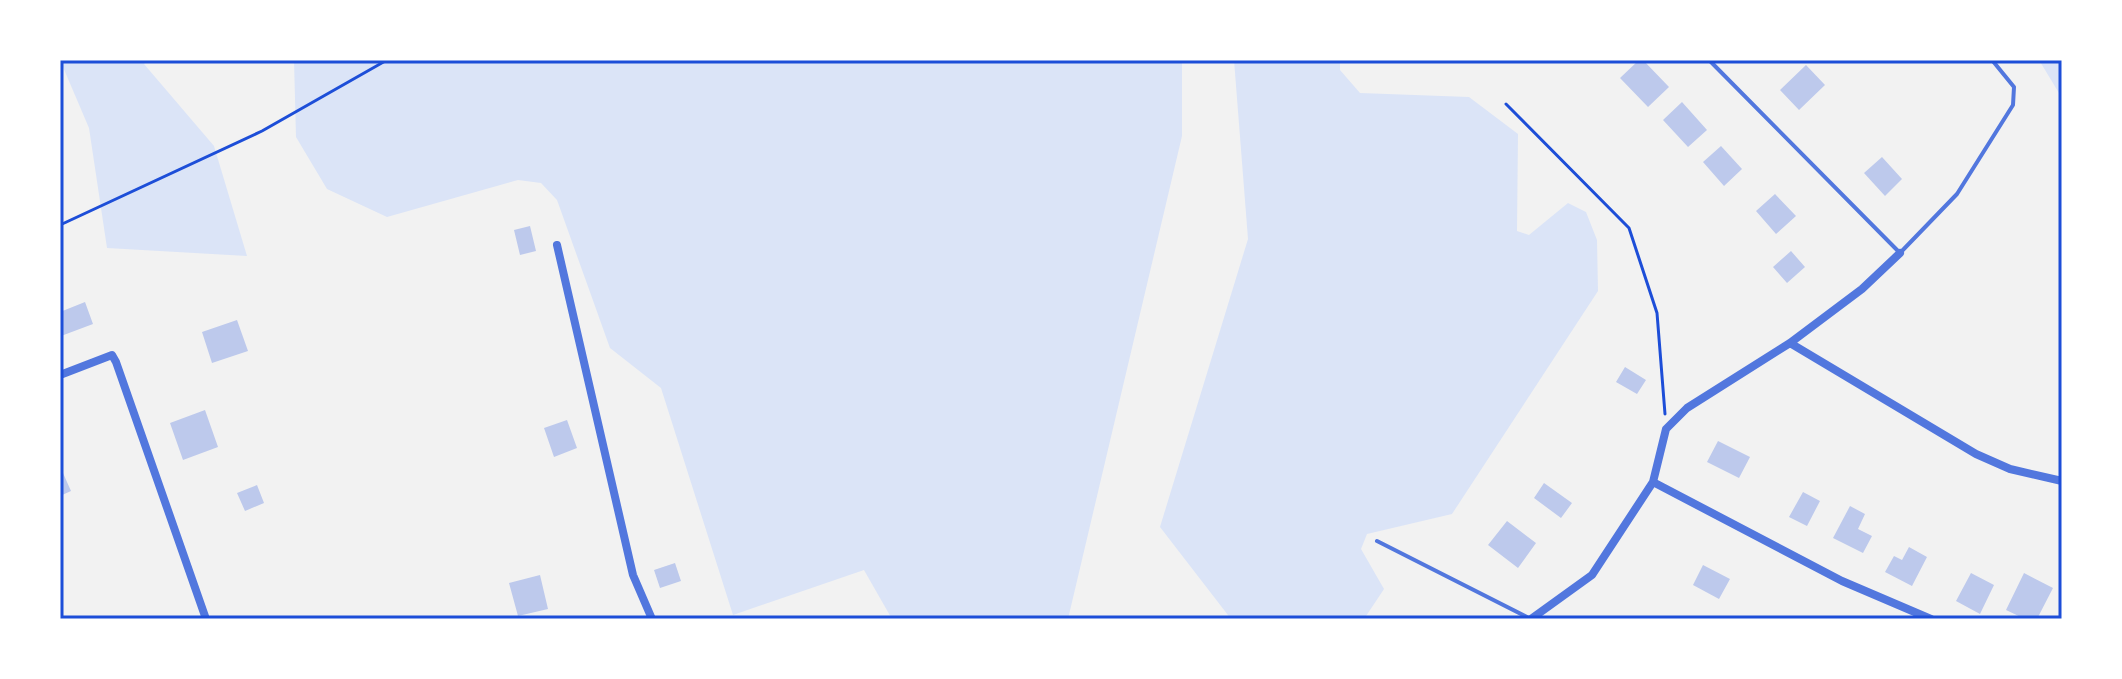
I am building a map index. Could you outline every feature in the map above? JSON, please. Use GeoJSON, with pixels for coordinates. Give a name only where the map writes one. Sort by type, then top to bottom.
{"type":"FeatureCollection","features":[{"type":"Feature","properties":{"kind":"street"},"geometry":{"type":"LineString","coordinates":[[557,245],[633,575],[652,619]]}},
{"type":"Feature","properties":{"kind":"street"},"geometry":{"type":"LineString","coordinates":[[1531,619],[1592,575],[1653,482],[1666,429],[1687,408],[1790,343],[1862,289],[1900,253]]}},
{"type":"Feature","properties":{"kind":"street"},"geometry":{"type":"LineString","coordinates":[[1790,343],[1976,454],[2010,469],[2062,481]]}},
{"type":"Feature","properties":{"kind":"street"},"geometry":{"type":"LineString","coordinates":[[60,375],[112,355],[206,619]]}},
{"type":"Feature","properties":{"kind":"street"},"geometry":{"type":"LineString","coordinates":[[1653,482],[1842,581],[1931,619]]}},
{"type":"Feature","properties":{"kind":"lane"},"geometry":{"type":"LineString","coordinates":[[1709,60],[1900,253],[1957,194],[2013,105],[2014,87],[1992,60]]}},
{"type":"Feature","properties":{"kind":"lane"},"geometry":{"type":"LineString","coordinates":[[1377,541],[1531,619]]}},
{"type":"Feature","properties":{"kind":"path"},"geometry":{"type":"LineString","coordinates":[[60,225],[262,131],[387,60]]}},
{"type":"Feature","properties":{"kind":"path"},"geometry":{"type":"LineString","coordinates":[[1506,104],[1629,228],[1657,313],[1666,429]]}},
{"type":"Feature","properties":{"kind":"shaded area"},"geometry":{"type":"Polygon","coordinates":[[[60,60],[147,60],[144,64],[214,146],[247,256],[107,248],[89,128],[60,60]]]}},
{"type":"Feature","properties":{"kind":"shaded area"},"geometry":{"type":"Polygon","coordinates":[[[294,60],[1182,60],[1182,136],[1068,619],[892,619],[864,570],[733,615],[661,388],[610,348],[557,200],[541,183],[518,180],[387,217],[327,189],[296,137],[294,60]]]}},
{"type":"Feature","properties":{"kind":"shaded area"},"geometry":{"type":"Polygon","coordinates":[[[1234,60],[1340,60],[1340,70],[1360,93],[1469,97],[1518,134],[1517,231],[1529,235],[1568,203],[1586,212],[1597,240],[1598,291],[1452,514],[1367,534],[1361,549],[1384,589],[1364,619],[1231,619],[1160,527],[1248,239],[1234,60]]]}},
{"type":"Feature","properties":{"kind":"shaded area"},"geometry":{"type":"Polygon","coordinates":[[[2039,60],[2062,60],[2062,98],[2039,60]]]}},
{"type":"Feature","properties":{"kind":"building"},"geometry":{"type":"Polygon","coordinates":[[[1639,60],[1643,60],[1669,87],[1648,107],[1620,78],[1639,60]]]}},
{"type":"Feature","properties":{"kind":"building"},"geometry":{"type":"Polygon","coordinates":[[[1806,65],[1825,85],[1799,110],[1780,90],[1806,65]]]}},
{"type":"Feature","properties":{"kind":"building"},"geometry":{"type":"Polygon","coordinates":[[[1682,102],[1707,130],[1688,147],[1663,120],[1682,102]]]}},
{"type":"Feature","properties":{"kind":"building"},"geometry":{"type":"Polygon","coordinates":[[[1721,146],[1742,169],[1724,186],[1703,162],[1721,146]]]}},
{"type":"Feature","properties":{"kind":"building"},"geometry":{"type":"Polygon","coordinates":[[[1882,157],[1902,179],[1885,196],[1864,173],[1882,157]]]}},
{"type":"Feature","properties":{"kind":"building"},"geometry":{"type":"Polygon","coordinates":[[[1775,194],[1796,216],[1776,234],[1756,211],[1775,194]]]}},
{"type":"Feature","properties":{"kind":"building"},"geometry":{"type":"Polygon","coordinates":[[[530,226],[536,251],[520,255],[514,230],[530,226]]]}},
{"type":"Feature","properties":{"kind":"building"},"geometry":{"type":"Polygon","coordinates":[[[1791,251],[1805,267],[1787,283],[1773,267],[1791,251]]]}},
{"type":"Feature","properties":{"kind":"building"},"geometry":{"type":"Polygon","coordinates":[[[85,302],[93,324],[61,336],[60,312],[85,302]]]}},
{"type":"Feature","properties":{"kind":"building"},"geometry":{"type":"Polygon","coordinates":[[[237,320],[248,351],[212,363],[202,332],[237,320]]]}},
{"type":"Feature","properties":{"kind":"building"},"geometry":{"type":"Polygon","coordinates":[[[1625,367],[1646,380],[1637,394],[1616,382],[1625,367]]]}},
{"type":"Feature","properties":{"kind":"building"},"geometry":{"type":"Polygon","coordinates":[[[205,410],[218,447],[183,460],[170,423],[205,410]]]}},
{"type":"Feature","properties":{"kind":"building"},"geometry":{"type":"Polygon","coordinates":[[[567,420],[577,448],[554,457],[544,428],[567,420]]]}},
{"type":"Feature","properties":{"kind":"building"},"geometry":{"type":"Polygon","coordinates":[[[1718,441],[1750,457],[1739,478],[1707,462],[1718,441]]]}},
{"type":"Feature","properties":{"kind":"building"},"geometry":{"type":"Polygon","coordinates":[[[63,473],[71,491],[60,496],[60,475],[63,473]]]}},
{"type":"Feature","properties":{"kind":"building"},"geometry":{"type":"Polygon","coordinates":[[[1544,483],[1572,503],[1561,518],[1534,498],[1544,483]]]}},
{"type":"Feature","properties":{"kind":"building"},"geometry":{"type":"Polygon","coordinates":[[[257,485],[264,503],[245,511],[237,493],[257,485]]]}},
{"type":"Feature","properties":{"kind":"building"},"geometry":{"type":"Polygon","coordinates":[[[1803,492],[1820,501],[1807,526],[1789,517],[1803,492]]]}},
{"type":"Feature","properties":{"kind":"building"},"geometry":{"type":"Polygon","coordinates":[[[1850,506],[1865,514],[1858,529],[1872,536],[1863,553],[1833,538],[1850,506]]]}},
{"type":"Feature","properties":{"kind":"building"},"geometry":{"type":"Polygon","coordinates":[[[1507,521],[1536,543],[1518,568],[1488,545],[1507,521]]]}},
{"type":"Feature","properties":{"kind":"building"},"geometry":{"type":"Polygon","coordinates":[[[1909,547],[1927,557],[1912,586],[1885,572],[1894,556],[1902,560],[1909,547]]]}},
{"type":"Feature","properties":{"kind":"building"},"geometry":{"type":"Polygon","coordinates":[[[675,563],[681,581],[660,588],[654,570],[675,563]]]}},
{"type":"Feature","properties":{"kind":"building"},"geometry":{"type":"Polygon","coordinates":[[[1703,565],[1730,579],[1719,599],[1693,585],[1703,565]]]}},
{"type":"Feature","properties":{"kind":"building"},"geometry":{"type":"Polygon","coordinates":[[[1971,573],[1994,585],[1980,614],[1956,601],[1971,573]]]}},
{"type":"Feature","properties":{"kind":"building"},"geometry":{"type":"Polygon","coordinates":[[[2024,573],[2053,588],[2037,619],[2025,619],[2006,610],[2024,573]]]}},
{"type":"Feature","properties":{"kind":"building"},"geometry":{"type":"Polygon","coordinates":[[[540,575],[548,609],[518,616],[509,583],[540,575]]]}}]}
